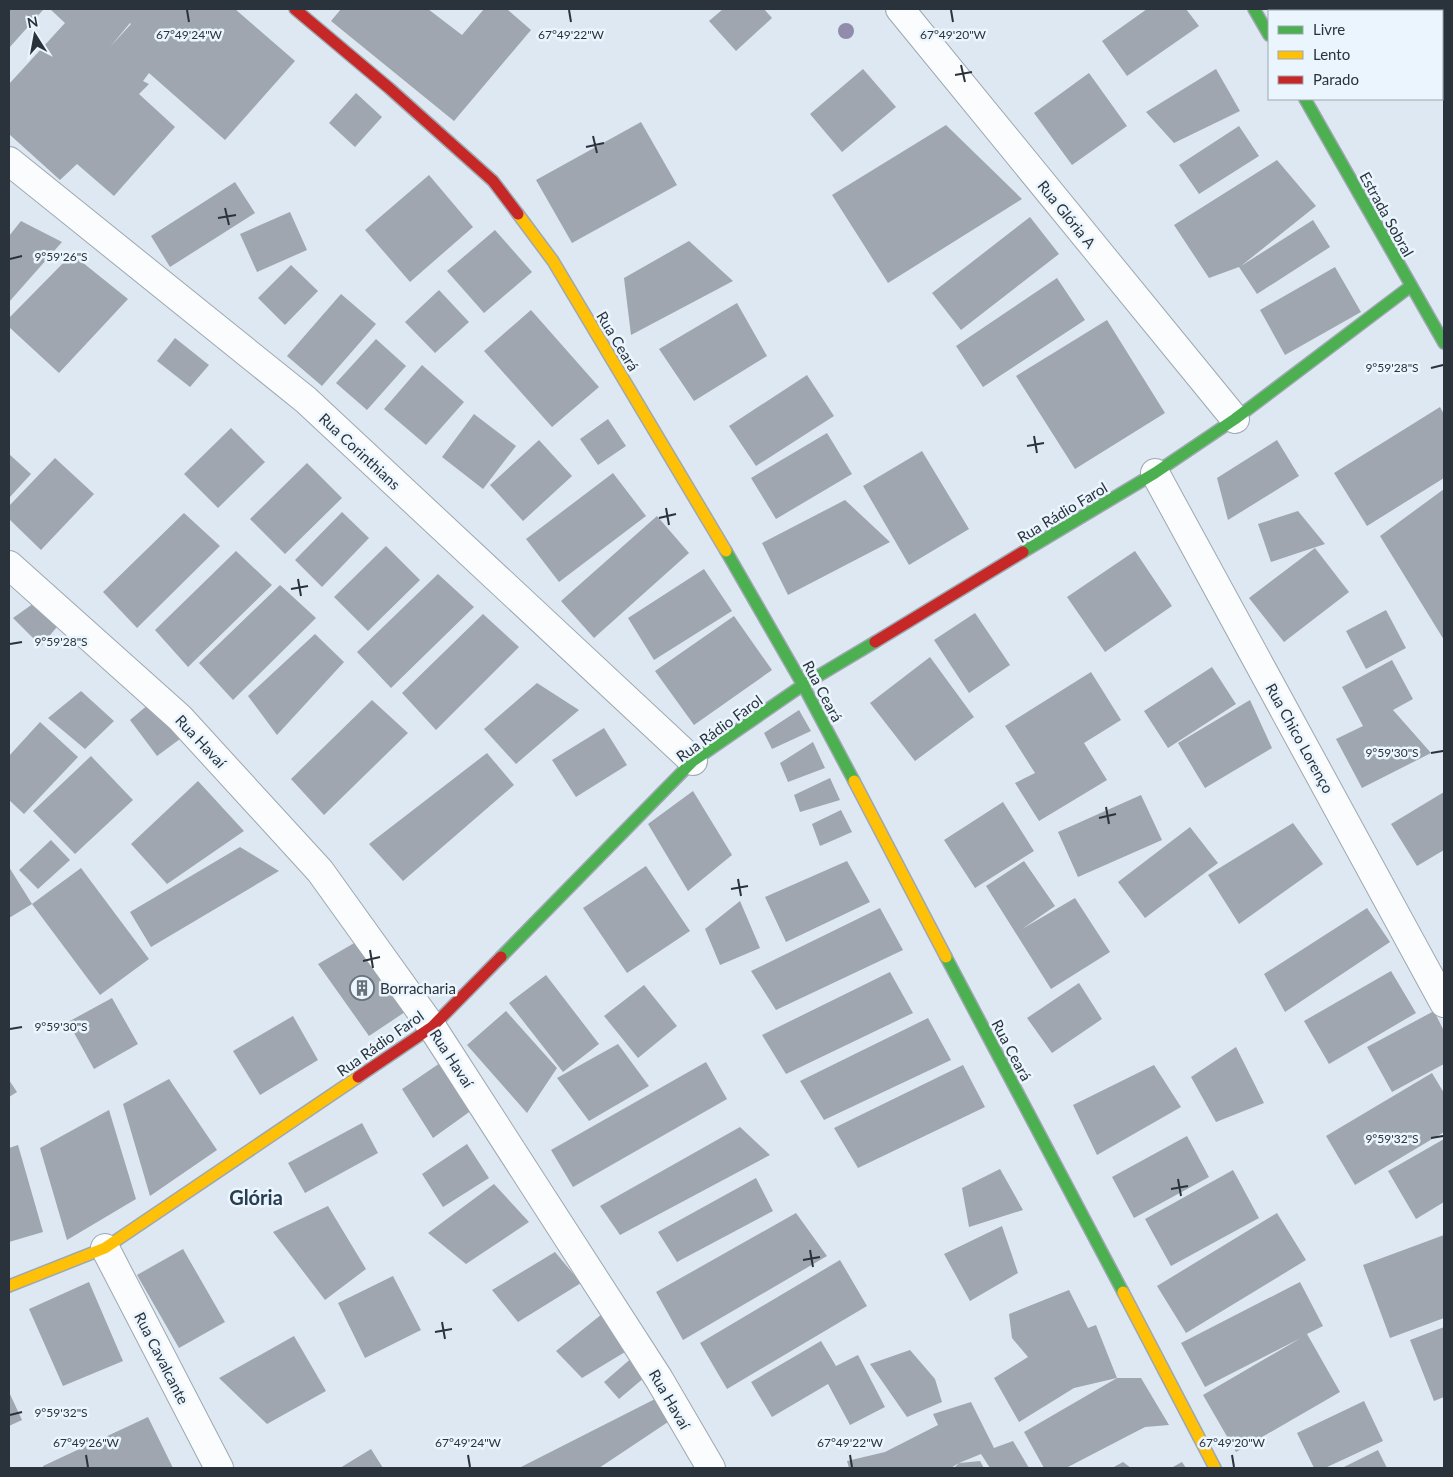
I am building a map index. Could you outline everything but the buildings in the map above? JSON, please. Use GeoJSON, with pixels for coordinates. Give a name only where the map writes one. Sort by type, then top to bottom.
{"type":"FeatureCollection","features":[{"type":"Feature","properties":{"kind":"street","name":"Rua Ceará"},"geometry":{"type":"LineString","coordinates":[[295,9],[389,88],[493,181],[554,261],[733,562],[803,685],[1215,1468]]}},
{"type":"Feature","properties":{"kind":"street","name":"Rua Glória A"},"geometry":{"type":"LineString","coordinates":[[900,9],[1235,419]]}},
{"type":"Feature","properties":{"kind":"street"},"geometry":{"type":"LineString","coordinates":[[1254,9],[1268,33]]}},
{"type":"Feature","properties":{"kind":"street","name":"Estrada Sobral"},"geometry":{"type":"LineString","coordinates":[[1306,100],[1444,343]]}},
{"type":"Feature","properties":{"kind":"street","name":"Rua Corinthians"},"geometry":{"type":"LineString","coordinates":[[9,161],[306,400],[693,761]]}},
{"type":"Feature","properties":{"kind":"street","name":"Rua Rádio Farol"},"geometry":{"type":"LineString","coordinates":[[9,1286],[105,1248],[432,1027],[693,761],[803,685],[1155,473],[1235,419],[1411,286]]}},
{"type":"Feature","properties":{"kind":"street","name":"Rua Chico Lorenço"},"geometry":{"type":"LineString","coordinates":[[1155,473],[1444,1003]]}},
{"type":"Feature","properties":{"kind":"street","name":"Rua Havaí"},"geometry":{"type":"LineString","coordinates":[[13,577],[180,718],[313,863],[432,1027],[660,1379],[711,1468]]}},
{"type":"Feature","properties":{"kind":"street","name":"Rua Cavalcante"},"geometry":{"type":"LineString","coordinates":[[105,1248],[219,1468]]}},
{"type":"Feature","properties":{"kind":"traffic: fast"},"geometry":{"type":"LineString","coordinates":[[1254,9],[1268,33]]}},
{"type":"Feature","properties":{"kind":"traffic: fast"},"geometry":{"type":"LineString","coordinates":[[1306,100],[1444,343]]}},
{"type":"Feature","properties":{"kind":"traffic: fast"},"geometry":{"type":"LineString","coordinates":[[1023,552],[1155,473],[1235,419],[1411,286]]}},
{"type":"Feature","properties":{"kind":"traffic: fast"},"geometry":{"type":"LineString","coordinates":[[726,551],[803,685],[854,781]]}},
{"type":"Feature","properties":{"kind":"traffic: fast"},"geometry":{"type":"LineString","coordinates":[[501,957],[693,761],[803,685],[875,642]]}},
{"type":"Feature","properties":{"kind":"traffic: fast"},"geometry":{"type":"LineString","coordinates":[[946,957],[1123,1292]]}},
{"type":"Feature","properties":{"kind":"traffic: slow"},"geometry":{"type":"LineString","coordinates":[[518,214],[553,261],[726,551]]}},
{"type":"Feature","properties":{"kind":"traffic: slow"},"geometry":{"type":"LineString","coordinates":[[854,781],[946,957]]}},
{"type":"Feature","properties":{"kind":"traffic: slow"},"geometry":{"type":"LineString","coordinates":[[9,1286],[105,1248],[358,1077]]}},
{"type":"Feature","properties":{"kind":"traffic: slow"},"geometry":{"type":"LineString","coordinates":[[1123,1292],[1215,1468]]}},
{"type":"Feature","properties":{"kind":"traffic: jam"},"geometry":{"type":"LineString","coordinates":[[295,9],[389,88],[493,181],[518,214]]}},
{"type":"Feature","properties":{"kind":"traffic: jam"},"geometry":{"type":"LineString","coordinates":[[875,642],[1023,552]]}},
{"type":"Feature","properties":{"kind":"traffic: jam"},"geometry":{"type":"LineString","coordinates":[[358,1077],[432,1027],[501,957]]}},
{"type":"Feature","properties":{"kind":"place","name":"Borracharia"},"geometry":{"type":"Point","coordinates":[362,988]}},
{"type":"Feature","properties":{"kind":"district","name":"Glória"},"geometry":{"type":"Point","coordinates":[256,1197]}}]}
